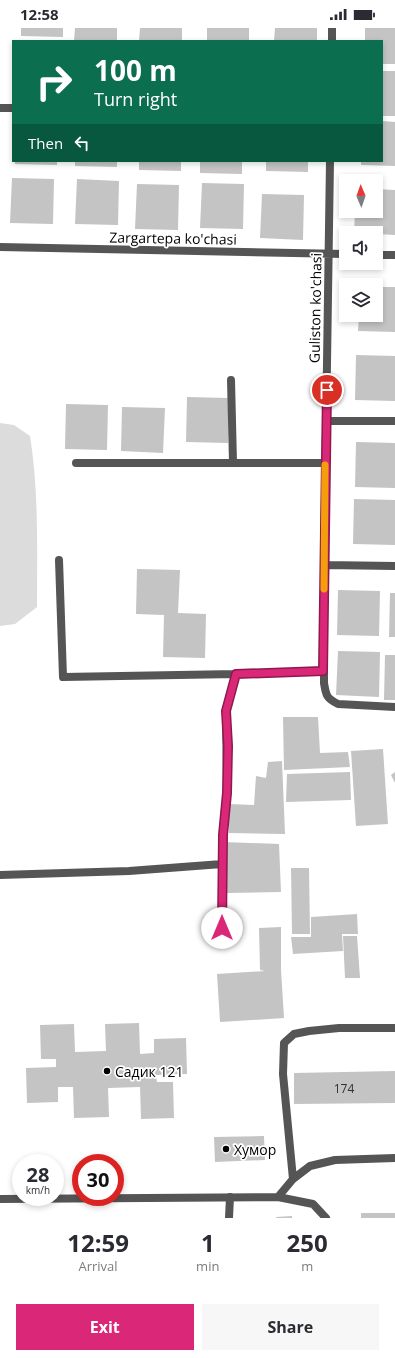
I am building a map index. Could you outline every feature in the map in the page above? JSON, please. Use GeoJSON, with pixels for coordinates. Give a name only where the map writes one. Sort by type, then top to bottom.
{"type":"FeatureCollection","features":[{"type":"Feature","properties":{"kind":"street"},"geometry":{"type":"LineString","coordinates":[[332,28],[332,40]]}},
{"type":"Feature","properties":{"kind":"street"},"geometry":{"type":"LineString","coordinates":[[0,108],[12,108]]}},
{"type":"Feature","properties":{"kind":"street","name":"Guliston ko'chasi"},"geometry":{"type":"LineString","coordinates":[[330,162],[323,671],[326,695],[329,700],[338,704],[395,707]]}},
{"type":"Feature","properties":{"kind":"street","name":"Zargartepa ko'chasi"},"geometry":{"type":"LineString","coordinates":[[0,248],[339,254]]}},
{"type":"Feature","properties":{"kind":"street"},"geometry":{"type":"LineString","coordinates":[[383,254],[395,255]]}},
{"type":"Feature","properties":{"kind":"street"},"geometry":{"type":"LineString","coordinates":[[231,380],[233,463]]}},
{"type":"Feature","properties":{"kind":"street"},"geometry":{"type":"LineString","coordinates":[[326,421],[395,421]]}},
{"type":"Feature","properties":{"kind":"street"},"geometry":{"type":"LineString","coordinates":[[76,463],[325,463]]}},
{"type":"Feature","properties":{"kind":"street"},"geometry":{"type":"LineString","coordinates":[[59,560],[62,677],[323,671]]}},
{"type":"Feature","properties":{"kind":"street"},"geometry":{"type":"LineString","coordinates":[[324,565],[395,566]]}},
{"type":"Feature","properties":{"kind":"street"},"geometry":{"type":"LineString","coordinates":[[222,928],[222,864],[227,793],[228,746],[226,711],[236,674]]}},
{"type":"Feature","properties":{"kind":"street"},"geometry":{"type":"LineString","coordinates":[[0,875],[129,871],[222,864]]}},
{"type":"Feature","properties":{"kind":"street"},"geometry":{"type":"LineString","coordinates":[[293,1179],[283,1074],[284,1043],[294,1034],[309,1031],[339,1028],[395,1028]]}},
{"type":"Feature","properties":{"kind":"street"},"geometry":{"type":"LineString","coordinates":[[278,1197],[293,1179],[310,1166],[335,1160],[395,1158]]}},
{"type":"Feature","properties":{"kind":"street"},"geometry":{"type":"LineString","coordinates":[[229,1218],[230,1197]]}},
{"type":"Feature","properties":{"kind":"street"},"geometry":{"type":"LineString","coordinates":[[0,1199],[278,1197],[313,1204],[326,1218]]}},
{"type":"Feature","properties":{"kind":"shaded area"},"geometry":{"type":"Polygon","coordinates":[[[0,423],[14,425],[30,436],[35,478],[37,521],[37,607],[15,624],[0,626],[0,423]]]}},
{"type":"Feature","properties":{"kind":"building"},"geometry":{"type":"Polygon","coordinates":[[[21,28],[63,28],[63,37],[21,36],[21,28]]]}},
{"type":"Feature","properties":{"kind":"building"},"geometry":{"type":"Polygon","coordinates":[[[75,28],[117,28],[117,40],[74,40],[75,28]]]}},
{"type":"Feature","properties":{"kind":"building"},"geometry":{"type":"Polygon","coordinates":[[[140,28],[182,28],[182,40],[139,40],[140,28]]]}},
{"type":"Feature","properties":{"kind":"building"},"geometry":{"type":"Polygon","coordinates":[[[207,28],[249,28],[249,40],[207,40],[207,28]]]}},
{"type":"Feature","properties":{"kind":"building"},"geometry":{"type":"Polygon","coordinates":[[[275,28],[317,28],[317,40],[274,40],[275,28]]]}},
{"type":"Feature","properties":{"kind":"building"},"geometry":{"type":"Polygon","coordinates":[[[365,28],[395,28],[395,64],[383,64],[383,40],[365,40],[365,28]]]}},
{"type":"Feature","properties":{"kind":"building"},"geometry":{"type":"Polygon","coordinates":[[[383,71],[395,71],[395,116],[383,116],[383,71]]]}},
{"type":"Feature","properties":{"kind":"building"},"geometry":{"type":"Polygon","coordinates":[[[383,121],[395,122],[395,166],[361,165],[361,162],[383,162],[383,121]]]}},
{"type":"Feature","properties":{"kind":"building"},"geometry":{"type":"Polygon","coordinates":[[[15,162],[57,162],[57,165],[15,164],[15,162]]]}},
{"type":"Feature","properties":{"kind":"building"},"geometry":{"type":"Polygon","coordinates":[[[75,162],[117,162],[117,167],[75,166],[75,162]]]}},
{"type":"Feature","properties":{"kind":"building"},"geometry":{"type":"Polygon","coordinates":[[[139,162],[181,162],[181,171],[139,170],[139,162]]]}},
{"type":"Feature","properties":{"kind":"building"},"geometry":{"type":"Polygon","coordinates":[[[200,162],[242,162],[242,174],[200,173],[200,162]]]}},
{"type":"Feature","properties":{"kind":"building"},"geometry":{"type":"Polygon","coordinates":[[[266,162],[308,162],[308,172],[266,171],[266,162]]]}},
{"type":"Feature","properties":{"kind":"building"},"geometry":{"type":"Polygon","coordinates":[[[12,178],[54,179],[53,224],[10,223],[12,178]]]}},
{"type":"Feature","properties":{"kind":"building"},"geometry":{"type":"Polygon","coordinates":[[[77,179],[119,181],[118,225],[75,224],[77,179]]]}},
{"type":"Feature","properties":{"kind":"building"},"geometry":{"type":"Polygon","coordinates":[[[202,183],[244,184],[243,229],[200,228],[202,183]]]}},
{"type":"Feature","properties":{"kind":"building"},"geometry":{"type":"Polygon","coordinates":[[[137,184],[179,185],[178,230],[135,229],[137,184]]]}},
{"type":"Feature","properties":{"kind":"building"},"geometry":{"type":"Polygon","coordinates":[[[383,189],[395,190],[395,235],[383,234],[383,226],[354,226],[355,218],[383,218],[383,189]]]}},
{"type":"Feature","properties":{"kind":"building"},"geometry":{"type":"Polygon","coordinates":[[[262,194],[304,195],[303,240],[260,238],[262,194]]]}},
{"type":"Feature","properties":{"kind":"building"},"geometry":{"type":"Polygon","coordinates":[[[383,287],[395,287],[395,332],[358,331],[359,322],[383,322],[383,287]]]}},
{"type":"Feature","properties":{"kind":"building"},"geometry":{"type":"Polygon","coordinates":[[[356,355],[395,356],[395,401],[355,400],[356,355]]]}},
{"type":"Feature","properties":{"kind":"building"},"geometry":{"type":"Polygon","coordinates":[[[187,397],[229,398],[228,443],[186,442],[187,397]]]}},
{"type":"Feature","properties":{"kind":"building"},"geometry":{"type":"Polygon","coordinates":[[[66,404],[108,405],[107,450],[65,449],[66,404]]]}},
{"type":"Feature","properties":{"kind":"building"},"geometry":{"type":"Polygon","coordinates":[[[122,407],[165,408],[163,453],[121,451],[122,407]]]}},
{"type":"Feature","properties":{"kind":"building"},"geometry":{"type":"Polygon","coordinates":[[[356,442],[395,443],[395,488],[355,487],[356,442]]]}},
{"type":"Feature","properties":{"kind":"building"},"geometry":{"type":"Polygon","coordinates":[[[354,499],[395,500],[395,545],[353,544],[354,499]]]}},
{"type":"Feature","properties":{"kind":"building"},"geometry":{"type":"Polygon","coordinates":[[[137,569],[180,570],[178,613],[206,614],[205,658],[163,657],[164,615],[136,614],[137,569]]]}},
{"type":"Feature","properties":{"kind":"building"},"geometry":{"type":"Polygon","coordinates":[[[338,590],[380,591],[379,636],[337,635],[338,590]]]}},
{"type":"Feature","properties":{"kind":"building"},"geometry":{"type":"Polygon","coordinates":[[[390,593],[395,593],[395,637],[389,637],[390,593]]]}},
{"type":"Feature","properties":{"kind":"building"},"geometry":{"type":"Polygon","coordinates":[[[338,651],[380,652],[379,697],[336,695],[338,651]]]}},
{"type":"Feature","properties":{"kind":"building"},"geometry":{"type":"Polygon","coordinates":[[[385,655],[395,655],[395,700],[384,700],[385,655]]]}},
{"type":"Feature","properties":{"kind":"building"},"geometry":{"type":"Polygon","coordinates":[[[283,717],[318,717],[320,753],[348,752],[350,767],[284,770],[283,717]]]}},
{"type":"Feature","properties":{"kind":"building"},"geometry":{"type":"Polygon","coordinates":[[[383,749],[388,824],[356,826],[351,751],[383,749]]]}},
{"type":"Feature","properties":{"kind":"building"},"geometry":{"type":"Polygon","coordinates":[[[282,761],[285,834],[229,833],[229,804],[254,805],[256,776],[266,778],[268,762],[282,761]]]}},
{"type":"Feature","properties":{"kind":"building"},"geometry":{"type":"Polygon","coordinates":[[[350,772],[351,800],[286,802],[287,774],[350,772]]]}},
{"type":"Feature","properties":{"kind":"building"},"geometry":{"type":"Polygon","coordinates":[[[395,772],[395,783],[391,775],[395,772]]]}},
{"type":"Feature","properties":{"kind":"building"},"geometry":{"type":"Polygon","coordinates":[[[224,842],[279,844],[281,892],[227,893],[224,842]]]}},
{"type":"Feature","properties":{"kind":"building"},"geometry":{"type":"Polygon","coordinates":[[[291,868],[309,868],[310,934],[292,934],[291,868]]]}},
{"type":"Feature","properties":{"kind":"building"},"geometry":{"type":"Polygon","coordinates":[[[357,914],[358,934],[342,934],[343,951],[293,954],[291,937],[311,937],[311,917],[357,914]]]}},
{"type":"Feature","properties":{"kind":"building"},"geometry":{"type":"Polygon","coordinates":[[[281,927],[281,970],[284,1018],[220,1022],[217,974],[265,971],[260,970],[259,928],[281,927]]]}},
{"type":"Feature","properties":{"kind":"building"},"geometry":{"type":"Polygon","coordinates":[[[343,936],[357,936],[360,978],[345,978],[343,936]]]}},
{"type":"Feature","properties":{"kind":"building","name":"Садик 121"},"geometry":{"type":"Polygon","coordinates":[[[139,1023],[140,1054],[154,1053],[154,1039],[186,1038],[187,1074],[156,1075],[157,1082],[173,1082],[174,1118],[141,1119],[140,1087],[108,1088],[109,1117],[74,1118],[73,1087],[58,1087],[58,1102],[27,1103],[26,1068],[56,1067],[56,1059],[41,1059],[40,1025],[74,1024],[75,1052],[106,1051],[105,1024],[139,1023]]]}},
{"type":"Feature","properties":{"kind":"building"},"geometry":{"type":"Polygon","coordinates":[[[395,1071],[395,1103],[294,1104],[294,1073],[395,1071]]]}},
{"type":"Feature","properties":{"kind":"building"},"geometry":{"type":"Polygon","coordinates":[[[264,1136],[265,1160],[215,1162],[214,1137],[264,1136]]]}},
{"type":"Feature","properties":{"kind":"building"},"geometry":{"type":"Polygon","coordinates":[[[361,1213],[395,1213],[395,1218],[361,1218],[361,1213]]]}},
{"type":"Feature","properties":{"kind":"building"},"geometry":{"type":"Polygon","coordinates":[[[292,1216],[292,1218],[276,1218],[276,1217],[292,1216]]]}},
{"type":"Feature","properties":{"kind":"slow traffic"},"geometry":{"type":"LineString","coordinates":[[324,589],[325,465]]}},
{"type":"Feature","properties":{"kind":"place","name":"Садик 121"},"geometry":{"type":"Point","coordinates":[107,1071]}},
{"type":"Feature","properties":{"kind":"place","name":"Хумор"},"geometry":{"type":"Point","coordinates":[226,1149]}},
{"type":"Feature","properties":{"kind":"route"},"geometry":{"type":"LineString","coordinates":[[222,928],[222,864],[227,793],[228,746],[226,711],[236,674],[323,671],[327,390]]}}]}
